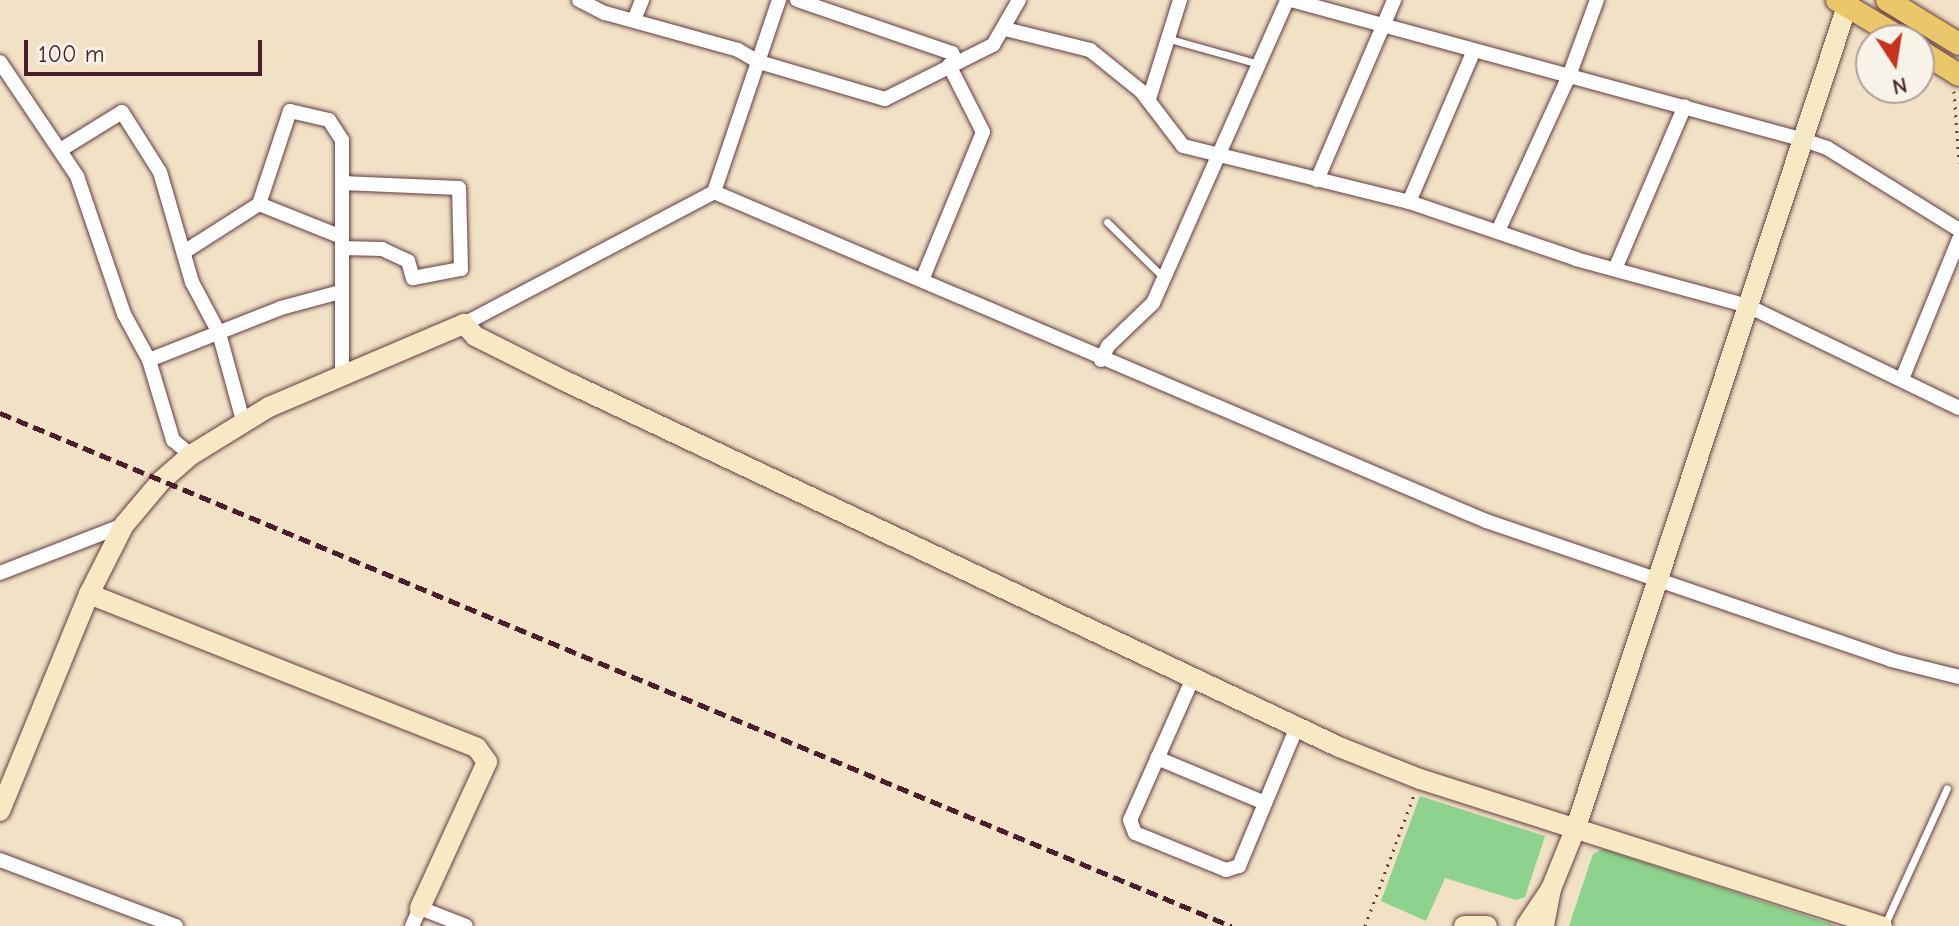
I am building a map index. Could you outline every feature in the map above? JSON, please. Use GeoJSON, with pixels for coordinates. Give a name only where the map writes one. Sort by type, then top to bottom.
{"type":"FeatureCollection","features":[{"type":"Feature","properties":{"kind":"main road"},"geometry":{"type":"LineString","coordinates":[[1887,0],[1959,44]]}},
{"type":"Feature","properties":{"kind":"main road"},"geometry":{"type":"LineString","coordinates":[[1845,2],[1879,24]]}},
{"type":"Feature","properties":{"kind":"main road"},"geometry":{"type":"LineString","coordinates":[[1935,64],[1956,82]]}},
{"type":"Feature","properties":{"kind":"street"},"geometry":{"type":"LineString","coordinates":[[579,0],[634,20],[738,50],[759,62],[885,99],[993,45],[1019,0]]}},
{"type":"Feature","properties":{"kind":"street"},"geometry":{"type":"LineString","coordinates":[[634,20],[642,0]]}},
{"type":"Feature","properties":{"kind":"street"},"geometry":{"type":"LineString","coordinates":[[0,811],[89,594],[124,525],[191,455],[243,421],[342,373],[464,324],[714,192],[779,0]]}},
{"type":"Feature","properties":{"kind":"street"},"geometry":{"type":"LineString","coordinates":[[797,0],[952,53],[952,63],[983,132],[922,280]]}},
{"type":"Feature","properties":{"kind":"street"},"geometry":{"type":"LineString","coordinates":[[1149,99],[1180,0]]}},
{"type":"Feature","properties":{"kind":"street"},"geometry":{"type":"LineString","coordinates":[[1101,360],[1108,346],[1151,307],[1289,0],[1801,139],[1827,148],[1959,230]]}},
{"type":"Feature","properties":{"kind":"street"},"geometry":{"type":"LineString","coordinates":[[1317,180],[1394,0]]}},
{"type":"Feature","properties":{"kind":"street"},"geometry":{"type":"LineString","coordinates":[[1498,231],[1569,76],[1597,0]]}},
{"type":"Feature","properties":{"kind":"street"},"geometry":{"type":"LineString","coordinates":[[1544,926],[1551,889],[1576,827],[1845,2]]}},
{"type":"Feature","properties":{"kind":"street"},"geometry":{"type":"LineString","coordinates":[[1005,29],[1090,50],[1149,99],[1175,142],[1218,158],[1409,202],[1615,269],[1748,306],[1959,408]]}},
{"type":"Feature","properties":{"kind":"street"},"geometry":{"type":"LineString","coordinates":[[1409,202],[1474,50]]}},
{"type":"Feature","properties":{"kind":"street"},"geometry":{"type":"LineString","coordinates":[[0,62],[62,149],[77,176],[124,314],[149,360],[173,440],[191,455]]}},
{"type":"Feature","properties":{"kind":"street"},"geometry":{"type":"LineString","coordinates":[[1615,269],[1685,106]]}},
{"type":"Feature","properties":{"kind":"street"},"geometry":{"type":"LineString","coordinates":[[184,252],[259,204],[290,111],[329,120],[342,140],[342,373]]}},
{"type":"Feature","properties":{"kind":"street"},"geometry":{"type":"LineString","coordinates":[[62,149],[122,112],[160,172],[192,282],[219,333],[243,421]]}},
{"type":"Feature","properties":{"kind":"street"},"geometry":{"type":"LineString","coordinates":[[259,204],[342,243],[382,249],[408,261],[413,278],[461,269],[459,188],[342,183]]}},
{"type":"Feature","properties":{"kind":"street"},"geometry":{"type":"LineString","coordinates":[[714,192],[1101,360],[1486,521],[1656,576],[1891,660],[1959,677]]}},
{"type":"Feature","properties":{"kind":"street"},"geometry":{"type":"LineString","coordinates":[[1902,379],[1959,239]]}},
{"type":"Feature","properties":{"kind":"street"},"geometry":{"type":"LineString","coordinates":[[149,360],[340,292]]}},
{"type":"Feature","properties":{"kind":"street"},"geometry":{"type":"LineString","coordinates":[[464,324],[475,336],[567,382],[1297,727],[1420,779],[1883,926]]}},
{"type":"Feature","properties":{"kind":"street"},"geometry":{"type":"LineString","coordinates":[[0,573],[124,525]]}},
{"type":"Feature","properties":{"kind":"street"},"geometry":{"type":"LineString","coordinates":[[89,594],[477,748],[487,762],[416,917],[466,926]]}},
{"type":"Feature","properties":{"kind":"street"},"geometry":{"type":"LineString","coordinates":[[1193,678],[1130,820],[1135,833],[1230,870],[1241,863],[1297,727]]}},
{"type":"Feature","properties":{"kind":"street"},"geometry":{"type":"LineString","coordinates":[[1157,758],[1265,803]]}},
{"type":"Feature","properties":{"kind":"street"},"geometry":{"type":"LineString","coordinates":[[0,860],[176,926]]}},
{"type":"Feature","properties":{"kind":"street"},"geometry":{"type":"LineString","coordinates":[[1526,926],[1551,889]]}},
{"type":"Feature","properties":{"kind":"street"},"geometry":{"type":"LineString","coordinates":[[1464,926],[1484,926]]}},
{"type":"Feature","properties":{"kind":"lane"},"geometry":{"type":"LineString","coordinates":[[1170,39],[1259,64]]}},
{"type":"Feature","properties":{"kind":"lane"},"geometry":{"type":"LineString","coordinates":[[1107,222],[1164,278]]}},
{"type":"Feature","properties":{"kind":"lane"},"geometry":{"type":"LineString","coordinates":[[1883,926],[1947,788]]}},
{"type":"Feature","properties":{"kind":"path"},"geometry":{"type":"LineString","coordinates":[[1956,82],[1959,163]]}},
{"type":"Feature","properties":{"kind":"path"},"geometry":{"type":"LineString","coordinates":[[1365,926],[1420,779]]}},
{"type":"Feature","properties":{"kind":"green space"},"geometry":{"type":"Polygon","coordinates":[[[1420,796],[1545,836],[1525,897],[1516,900],[1445,878],[1426,921],[1381,901],[1420,796]]]}},
{"type":"Feature","properties":{"kind":"green space"},"geometry":{"type":"Polygon","coordinates":[[[1603,849],[1837,926],[1569,926],[1593,854],[1603,849]]]}},
{"type":"Feature","properties":{"kind":"railway"},"geometry":{"type":"LineString","coordinates":[[0,413],[1231,926]]}}]}
